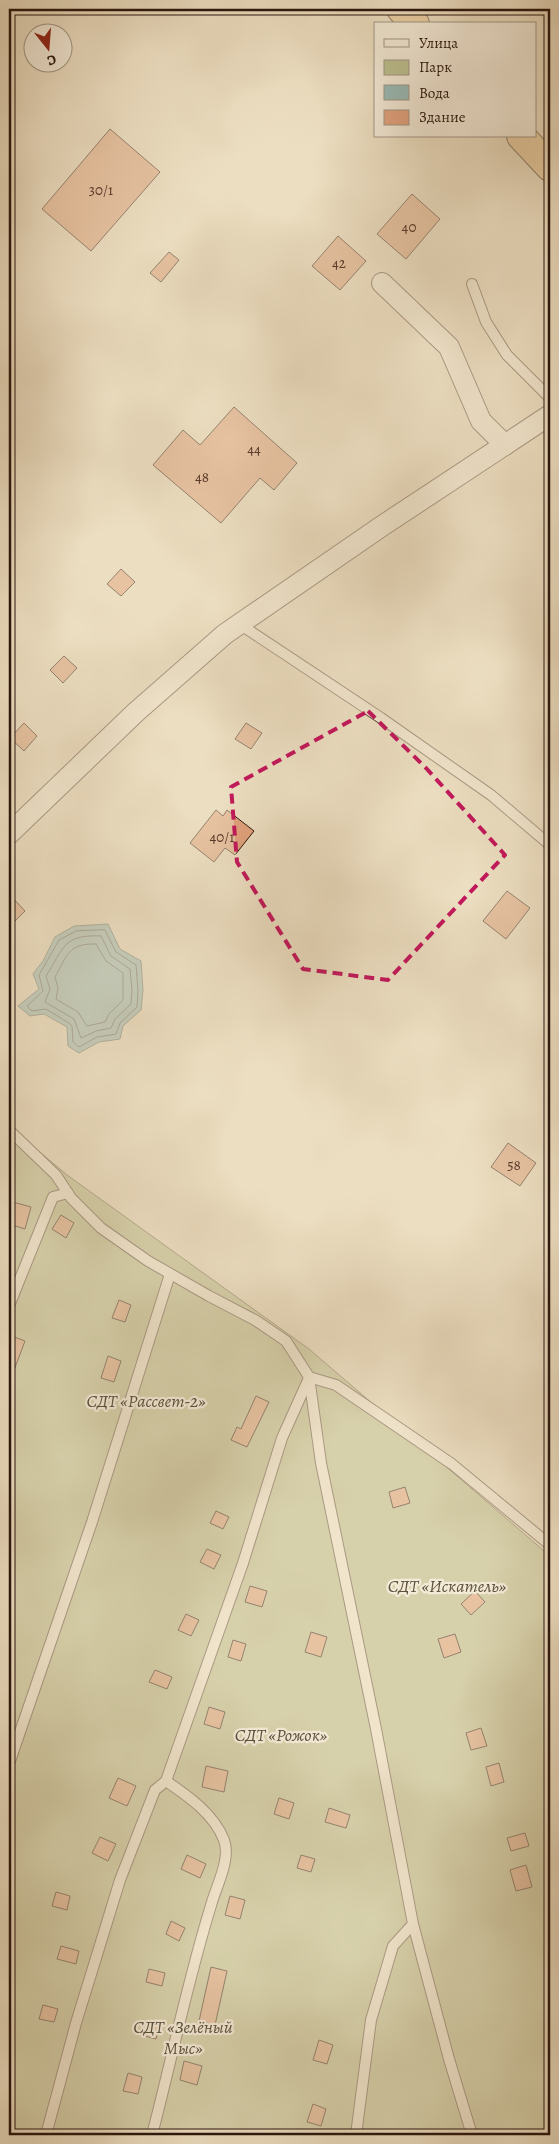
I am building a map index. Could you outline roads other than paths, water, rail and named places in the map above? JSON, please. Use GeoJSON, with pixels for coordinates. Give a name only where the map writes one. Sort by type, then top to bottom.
{"type":"FeatureCollection","features":[{"type":"Feature","properties":{"kind":"highway"},"geometry":{"type":"LineString","coordinates":[[401,9],[413,22]]}},
{"type":"Feature","properties":{"kind":"highway"},"geometry":{"type":"LineString","coordinates":[[523,138],[550,167]]}},
{"type":"Feature","properties":{"kind":"street"},"geometry":{"type":"LineString","coordinates":[[382,283],[448,347],[481,421],[504,445]]}},
{"type":"Feature","properties":{"kind":"street"},"geometry":{"type":"LineString","coordinates":[[9,834],[136,712],[238,624],[550,415]]}},
{"type":"Feature","properties":{"kind":"lane"},"geometry":{"type":"LineString","coordinates":[[472,284],[486,322],[507,356],[550,398]]}},
{"type":"Feature","properties":{"kind":"lane"},"geometry":{"type":"LineString","coordinates":[[238,624],[382,718],[491,795],[550,845]]}},
{"type":"Feature","properties":{"kind":"lane"},"geometry":{"type":"LineString","coordinates":[[9,1130],[56,1175],[68,1193],[101,1228],[148,1261],[255,1320],[286,1341],[309,1377],[323,1472],[376,1729],[412,1924],[472,2135]]}},
{"type":"Feature","properties":{"kind":"lane"},"geometry":{"type":"LineString","coordinates":[[9,1306],[54,1197],[68,1193]]}},
{"type":"Feature","properties":{"kind":"lane"},"geometry":{"type":"LineString","coordinates":[[9,1764],[92,1522],[170,1274]]}},
{"type":"Feature","properties":{"kind":"lane"},"geometry":{"type":"LineString","coordinates":[[309,1377],[336,1385],[452,1464],[550,1545]]}},
{"type":"Feature","properties":{"kind":"lane"},"geometry":{"type":"LineString","coordinates":[[46,2135],[76,2023],[120,1880],[155,1790],[166,1781],[243,1563],[282,1438],[309,1377]]}},
{"type":"Feature","properties":{"kind":"lane"},"geometry":{"type":"LineString","coordinates":[[152,2135],[202,1933],[225,1859],[224,1841],[211,1818],[184,1793],[166,1781]]}},
{"type":"Feature","properties":{"kind":"lane"},"geometry":{"type":"LineString","coordinates":[[356,2135],[371,2020],[393,1946],[412,1924]]}},
{"type":"Feature","properties":{"kind":"water"},"geometry":{"type":"Polygon","coordinates":[[[108,924],[120,949],[141,961],[143,990],[141,1010],[123,1026],[120,1039],[99,1042],[79,1053],[68,1046],[67,1027],[44,1014],[30,1016],[18,1006],[39,989],[33,974],[43,961],[55,937],[74,926],[108,924]]]}},
{"type":"Feature","properties":{"kind":"park label","name":"СДТ «Рассвет-2»"},"geometry":{"type":"Point","coordinates":[146,1401]}},
{"type":"Feature","properties":{"kind":"park label","name":"СДТ «Искатель»"},"geometry":{"type":"Point","coordinates":[447,1586]}},
{"type":"Feature","properties":{"kind":"park label","name":"СДТ «Рожок»"},"geometry":{"type":"Point","coordinates":[281,1735]}},
{"type":"Feature","properties":{"kind":"park label","name":"СДТ «Зелёный Мыс»"},"geometry":{"type":"Point","coordinates":[183,2037]}}]}
